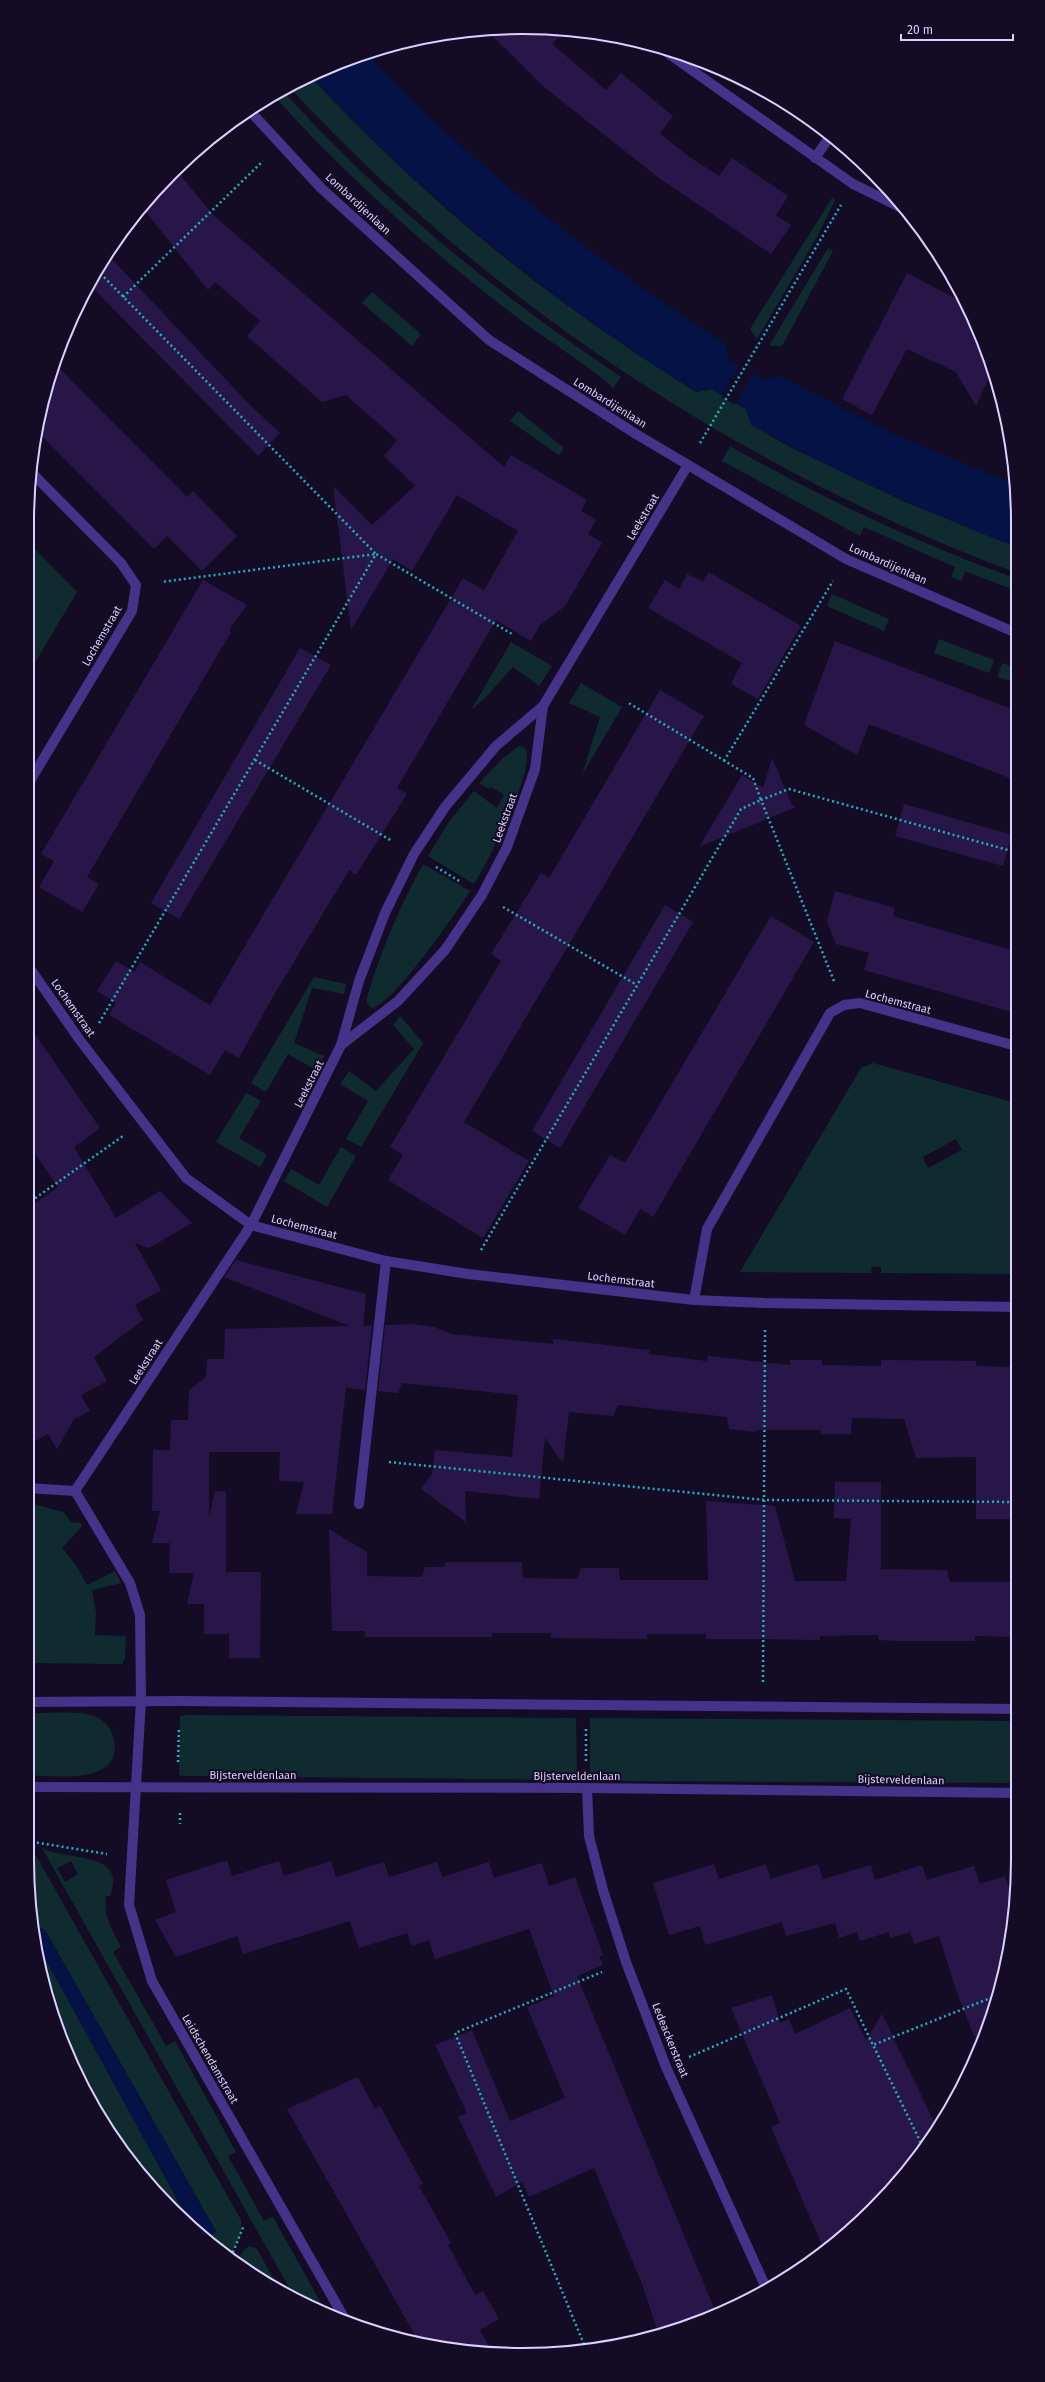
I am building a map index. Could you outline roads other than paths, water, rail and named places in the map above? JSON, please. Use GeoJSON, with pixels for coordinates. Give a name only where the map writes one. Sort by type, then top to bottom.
{"type":"FeatureCollection","features":[{"type":"Feature","properties":{"kind":"street"},"geometry":{"type":"LineString","coordinates":[[676,59],[853,184],[893,203]]}},
{"type":"Feature","properties":{"kind":"street","name":"Lombardijenlaan"},"geometry":{"type":"LineString","coordinates":[[253,115],[321,188],[489,340],[636,434],[846,559],[1011,631]]}},
{"type":"Feature","properties":{"kind":"street"},"geometry":{"type":"LineString","coordinates":[[815,158],[827,141]]}},
{"type":"Feature","properties":{"kind":"street","name":"Leekstraat"},"geometry":{"type":"LineString","coordinates":[[75,1491],[251,1225],[341,1045],[359,980],[385,913],[414,854],[445,807],[496,746],[543,706],[688,465]]}},
{"type":"Feature","properties":{"kind":"street","name":"Lochemstraat"},"geometry":{"type":"LineString","coordinates":[[34,774],[132,611],[136,585],[121,563],[36,477]]}},
{"type":"Feature","properties":{"kind":"street","name":"Leekstraat"},"geometry":{"type":"LineString","coordinates":[[341,1045],[398,1001],[445,950],[482,895],[507,847],[535,769],[543,706]]}},
{"type":"Feature","properties":{"kind":"street","name":"Lochemstraat"},"geometry":{"type":"LineString","coordinates":[[34,974],[79,1039],[186,1178],[251,1225],[386,1261],[468,1274],[694,1300],[765,1303],[1011,1306]]}},
{"type":"Feature","properties":{"kind":"street","name":"Lochemstraat"},"geometry":{"type":"LineString","coordinates":[[694,1300],[707,1230],[830,1013],[844,1005],[860,1003],[1011,1045]]}},
{"type":"Feature","properties":{"kind":"street"},"geometry":{"type":"LineString","coordinates":[[359,1504],[386,1261]]}},
{"type":"Feature","properties":{"kind":"street"},"geometry":{"type":"LineString","coordinates":[[34,1488],[75,1491],[130,1583],[140,1615],[140,1700],[137,1786]]}},
{"type":"Feature","properties":{"kind":"street"},"geometry":{"type":"LineString","coordinates":[[34,1702],[140,1700],[1011,1709]]}},
{"type":"Feature","properties":{"kind":"street","name":"Leidschendamstraat"},"geometry":{"type":"LineString","coordinates":[[137,1786],[129,1905],[152,1982],[341,2313]]}},
{"type":"Feature","properties":{"kind":"street","name":"Bijsterveldenlaan"},"geometry":{"type":"LineString","coordinates":[[34,1787],[587,1788],[1011,1793]]}},
{"type":"Feature","properties":{"kind":"street","name":"Ledeackerstraat"},"geometry":{"type":"LineString","coordinates":[[587,1788],[589,1836],[603,1890],[626,1962],[666,2066],[764,2284]]}}]}
